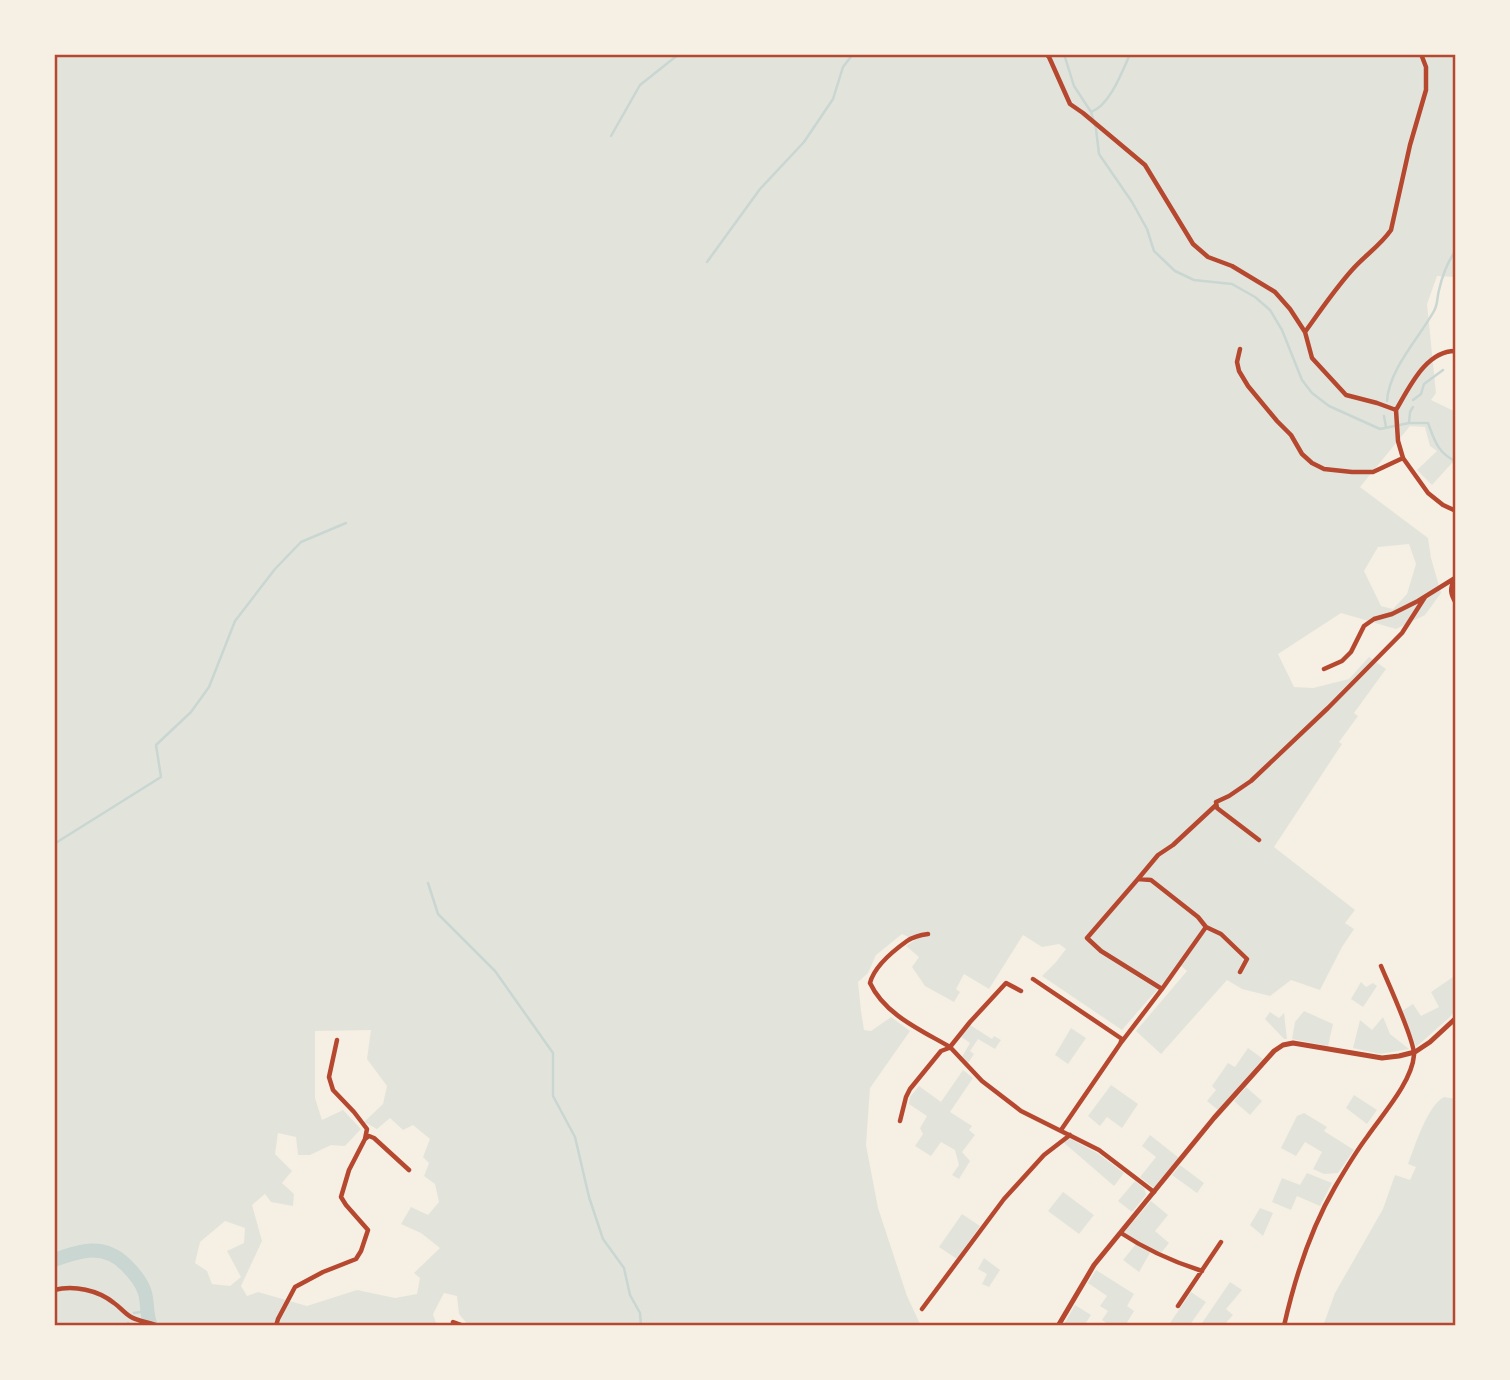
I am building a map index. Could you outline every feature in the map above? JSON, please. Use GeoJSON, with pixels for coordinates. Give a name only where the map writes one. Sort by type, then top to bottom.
{"type":"FeatureCollection","features":[{"type":"Feature","properties":{"kind":"street"},"geometry":{"type":"LineString","coordinates":[[1046,54],[1070,104],[1146,164],[1193,244],[1208,257],[1232,266],[1275,292],[1305,332],[1312,358],[1346,395],[1396,411]]}},
{"type":"Feature","properties":{"kind":"street"},"geometry":{"type":"LineString","coordinates":[[1305,332],[1346,276],[1385,240],[1391,230],[1403,171],[1426,90],[1426,66],[1421,54]]}},
{"type":"Feature","properties":{"kind":"street"},"geometry":{"type":"LineString","coordinates":[[1240,349],[1237,362],[1239,372],[1277,421],[1292,435],[1302,454],[1312,463],[1324,469],[1373,472],[1403,458]]}},
{"type":"Feature","properties":{"kind":"street"},"geometry":{"type":"LineString","coordinates":[[1456,351],[1441,352],[1427,363],[1396,411],[1398,441],[1403,458],[1428,493],[1456,511]]}},
{"type":"Feature","properties":{"kind":"street"},"geometry":{"type":"LineString","coordinates":[[1324,669],[1342,661],[1351,652],[1364,626],[1424,597],[1455,577]]}},
{"type":"Feature","properties":{"kind":"street"},"geometry":{"type":"LineString","coordinates":[[1455,577],[1451,595],[1456,603]]}},
{"type":"Feature","properties":{"kind":"street"},"geometry":{"type":"LineString","coordinates":[[1162,989],[1101,951],[1087,938],[1158,855],[1173,845],[1216,806],[1219,800],[1251,781],[1328,708],[1402,633],[1424,597]]}},
{"type":"Feature","properties":{"kind":"street"},"geometry":{"type":"LineString","coordinates":[[1216,806],[1259,840]]}},
{"type":"Feature","properties":{"kind":"street"},"geometry":{"type":"LineString","coordinates":[[1138,879],[1151,880],[1198,917],[1206,928],[1221,934],[1247,960],[1240,972]]}},
{"type":"Feature","properties":{"kind":"street"},"geometry":{"type":"LineString","coordinates":[[1061,1130],[1120,1044],[1206,928]]}},
{"type":"Feature","properties":{"kind":"street"},"geometry":{"type":"LineString","coordinates":[[928,934],[908,940],[872,976],[870,983],[876,996],[889,1010],[950,1047],[982,1081],[1021,1111],[1099,1150],[1154,1192]]}},
{"type":"Feature","properties":{"kind":"street"},"geometry":{"type":"LineString","coordinates":[[1284,1326],[1291,1295],[1315,1223],[1353,1157],[1400,1090],[1412,1068],[1415,1052],[1381,966]]}},
{"type":"Feature","properties":{"kind":"street"},"geometry":{"type":"LineString","coordinates":[[1033,979],[1119,1036],[1122,1039],[1120,1044]]}},
{"type":"Feature","properties":{"kind":"street"},"geometry":{"type":"LineString","coordinates":[[900,1121],[910,1089],[941,1051],[950,1047],[1006,983],[1021,991]]}},
{"type":"Feature","properties":{"kind":"street"},"geometry":{"type":"LineString","coordinates":[[1058,1326],[1094,1265],[1214,1118],[1274,1051],[1283,1045],[1293,1044],[1382,1058],[1415,1052],[1456,1018]]}},
{"type":"Feature","properties":{"kind":"street"},"geometry":{"type":"LineString","coordinates":[[276,1326],[295,1287],[356,1259],[368,1230],[341,1197],[349,1170],[366,1139],[367,1129],[333,1090],[329,1077],[337,1040]]}},
{"type":"Feature","properties":{"kind":"street"},"geometry":{"type":"LineString","coordinates":[[922,1309],[1004,1199],[1044,1155],[1070,1135]]}},
{"type":"Feature","properties":{"kind":"street"},"geometry":{"type":"LineString","coordinates":[[366,1139],[369,1136],[374,1138],[409,1170]]}},
{"type":"Feature","properties":{"kind":"street"},"geometry":{"type":"LineString","coordinates":[[1121,1233],[1138,1244],[1202,1271]]}},
{"type":"Feature","properties":{"kind":"street"},"geometry":{"type":"LineString","coordinates":[[1178,1306],[1221,1242]]}},
{"type":"Feature","properties":{"kind":"street"},"geometry":{"type":"LineString","coordinates":[[54,1290],[85,1289],[113,1302],[130,1317],[155,1325]]}},
{"type":"Feature","properties":{"kind":"street"},"geometry":{"type":"LineString","coordinates":[[453,1322],[464,1326]]}},
{"type":"Feature","properties":{"kind":"shaded area"},"geometry":{"type":"Polygon","coordinates":[[[54,54],[1456,54],[1456,277],[1437,276],[1427,304],[1436,393],[1431,400],[1456,412],[1456,466],[1452,463],[1432,485],[1417,470],[1437,451],[1430,446],[1425,427],[1410,426],[1360,487],[1428,538],[1441,593],[1425,615],[1396,629],[1341,613],[1278,654],[1294,687],[1313,688],[1349,679],[1369,657],[1386,669],[1354,713],[1358,716],[1339,742],[1342,744],[1274,847],[1355,910],[1345,923],[1354,929],[1320,990],[1291,980],[1270,996],[1242,989],[1227,980],[1161,1054],[1136,1031],[1187,971],[1180,965],[1122,1030],[1042,976],[1066,949],[1059,944],[1042,947],[1023,935],[989,989],[964,974],[956,989],[960,992],[954,1002],[925,986],[912,967],[919,957],[906,946],[915,940],[902,934],[876,955],[868,973],[858,982],[864,1030],[871,1031],[891,1017],[910,1031],[870,1088],[866,1145],[878,1208],[907,1296],[921,1326],[469,1326],[459,1314],[457,1296],[444,1293],[433,1314],[437,1326],[54,1326],[54,54]],[[1409,544],[1378,547],[1364,571],[1381,606],[1393,609],[1407,594],[1416,564],[1409,544]],[[371,1030],[315,1031],[315,1098],[322,1120],[343,1110],[361,1129],[345,1146],[331,1145],[310,1155],[298,1155],[296,1137],[278,1133],[275,1154],[292,1171],[282,1183],[294,1194],[293,1206],[271,1202],[265,1194],[252,1205],[262,1241],[241,1286],[247,1296],[258,1292],[307,1306],[357,1290],[395,1298],[417,1294],[420,1278],[414,1273],[440,1248],[421,1233],[401,1224],[411,1207],[428,1215],[439,1202],[435,1184],[424,1176],[429,1163],[423,1157],[430,1139],[413,1125],[403,1130],[390,1118],[377,1129],[364,1122],[383,1104],[387,1086],[367,1059],[371,1030]],[[225,1221],[200,1242],[195,1263],[207,1271],[212,1284],[230,1286],[241,1277],[227,1251],[244,1243],[245,1228],[225,1221]]]}},
{"type":"Feature","properties":{"kind":"shaded area"},"geometry":{"type":"Polygon","coordinates":[[[1456,975],[1456,1009],[1416,1047],[1402,1011],[1413,1004],[1421,1016],[1439,1007],[1431,992],[1456,975]]]}},
{"type":"Feature","properties":{"kind":"shaded area"},"geometry":{"type":"Polygon","coordinates":[[[1361,982],[1366,987],[1373,983],[1377,986],[1363,1007],[1351,999],[1361,982]]]}},
{"type":"Feature","properties":{"kind":"shaded area"},"geometry":{"type":"Polygon","coordinates":[[[1304,1011],[1333,1024],[1328,1046],[1292,1039],[1295,1022],[1304,1011]]]}},
{"type":"Feature","properties":{"kind":"shaded area"},"geometry":{"type":"Polygon","coordinates":[[[1270,1012],[1279,1018],[1284,1013],[1287,1039],[1265,1019],[1270,1012]]]}},
{"type":"Feature","properties":{"kind":"shaded area"},"geometry":{"type":"Polygon","coordinates":[[[1383,1017],[1390,1034],[1409,1049],[1380,1054],[1353,1048],[1360,1020],[1372,1030],[1383,1017]]]}},
{"type":"Feature","properties":{"kind":"shaded area"},"geometry":{"type":"Polygon","coordinates":[[[970,1025],[992,1039],[994,1036],[1001,1040],[995,1049],[978,1039],[970,1051],[974,1054],[968,1063],[962,1057],[970,1043],[960,1036],[970,1025]]]}},
{"type":"Feature","properties":{"kind":"shaded area"},"geometry":{"type":"Polygon","coordinates":[[[1071,1028],[1086,1038],[1068,1064],[1055,1055],[1071,1028]]]}},
{"type":"Feature","properties":{"kind":"shaded area"},"geometry":{"type":"Polygon","coordinates":[[[1248,1048],[1263,1059],[1218,1110],[1207,1101],[1216,1090],[1212,1086],[1228,1063],[1235,1067],[1248,1048]]]}},
{"type":"Feature","properties":{"kind":"shaded area"},"geometry":{"type":"Polygon","coordinates":[[[963,1070],[973,1078],[950,1112],[972,1126],[969,1130],[975,1135],[962,1152],[970,1161],[959,1179],[952,1175],[959,1165],[955,1150],[941,1142],[931,1156],[915,1146],[923,1134],[920,1128],[927,1116],[909,1104],[910,1097],[919,1086],[941,1102],[963,1070]]]}},
{"type":"Feature","properties":{"kind":"shaded area"},"geometry":{"type":"Polygon","coordinates":[[[1111,1085],[1138,1104],[1122,1128],[1107,1117],[1100,1126],[1088,1116],[1111,1085]]]}},
{"type":"Feature","properties":{"kind":"shaded area"},"geometry":{"type":"Polygon","coordinates":[[[1246,1087],[1262,1101],[1250,1115],[1234,1101],[1246,1087]]]}},
{"type":"Feature","properties":{"kind":"shaded area"},"geometry":{"type":"Polygon","coordinates":[[[1354,1095],[1377,1110],[1367,1124],[1346,1108],[1354,1095]]]}},
{"type":"Feature","properties":{"kind":"shaded area"},"geometry":{"type":"Polygon","coordinates":[[[1444,1097],[1456,1099],[1456,1326],[1323,1326],[1335,1293],[1383,1209],[1395,1175],[1410,1180],[1416,1167],[1408,1164],[1418,1137],[1432,1109],[1444,1097]]]}},
{"type":"Feature","properties":{"kind":"shaded area"},"geometry":{"type":"Polygon","coordinates":[[[1304,1113],[1327,1127],[1324,1131],[1354,1150],[1338,1173],[1324,1174],[1313,1169],[1322,1152],[1305,1142],[1296,1156],[1281,1148],[1297,1116],[1304,1113]]]}},
{"type":"Feature","properties":{"kind":"shaded area"},"geometry":{"type":"Polygon","coordinates":[[[1150,1135],[1179,1158],[1154,1188],[1140,1177],[1156,1157],[1142,1146],[1150,1135]]]}},
{"type":"Feature","properties":{"kind":"shaded area"},"geometry":{"type":"Polygon","coordinates":[[[1069,1138],[1097,1153],[1124,1173],[1114,1186],[1063,1142],[1069,1138]]]}},
{"type":"Feature","properties":{"kind":"shaded area"},"geometry":{"type":"Polygon","coordinates":[[[1180,1165],[1204,1183],[1197,1193],[1172,1175],[1180,1165]]]}},
{"type":"Feature","properties":{"kind":"shaded area"},"geometry":{"type":"Polygon","coordinates":[[[1307,1173],[1332,1183],[1320,1206],[1297,1196],[1291,1210],[1272,1202],[1282,1178],[1300,1185],[1307,1173]]]}},
{"type":"Feature","properties":{"kind":"shaded area"},"geometry":{"type":"Polygon","coordinates":[[[1135,1181],[1144,1188],[1146,1195],[1132,1212],[1118,1201],[1135,1181]]]}},
{"type":"Feature","properties":{"kind":"shaded area"},"geometry":{"type":"Polygon","coordinates":[[[1063,1192],[1094,1215],[1079,1234],[1048,1211],[1063,1192]]]}},
{"type":"Feature","properties":{"kind":"shaded area"},"geometry":{"type":"Polygon","coordinates":[[[1151,1201],[1168,1215],[1155,1231],[1169,1243],[1161,1253],[1124,1232],[1151,1201]]]}},
{"type":"Feature","properties":{"kind":"shaded area"},"geometry":{"type":"Polygon","coordinates":[[[1260,1208],[1273,1213],[1263,1236],[1250,1225],[1260,1208]]]}},
{"type":"Feature","properties":{"kind":"shaded area"},"geometry":{"type":"Polygon","coordinates":[[[962,1214],[980,1226],[957,1259],[939,1247],[962,1214]]]}},
{"type":"Feature","properties":{"kind":"shaded area"},"geometry":{"type":"Polygon","coordinates":[[[1136,1244],[1151,1251],[1139,1272],[1123,1260],[1136,1244]]]}},
{"type":"Feature","properties":{"kind":"shaded area"},"geometry":{"type":"Polygon","coordinates":[[[984,1258],[1000,1270],[989,1287],[982,1284],[987,1274],[978,1269],[984,1258]]]}},
{"type":"Feature","properties":{"kind":"shaded area"},"geometry":{"type":"Polygon","coordinates":[[[1096,1270],[1134,1294],[1127,1306],[1134,1311],[1125,1326],[1111,1326],[1102,1320],[1108,1311],[1100,1306],[1107,1296],[1088,1283],[1096,1270]]]}},
{"type":"Feature","properties":{"kind":"shaded area"},"geometry":{"type":"Polygon","coordinates":[[[1230,1282],[1242,1290],[1226,1309],[1233,1315],[1226,1323],[1229,1326],[1200,1326],[1230,1282]]]}},
{"type":"Feature","properties":{"kind":"shaded area"},"geometry":{"type":"Polygon","coordinates":[[[1191,1292],[1206,1302],[1189,1326],[1168,1326],[1191,1292]]]}},
{"type":"Feature","properties":{"kind":"shaded area"},"geometry":{"type":"Polygon","coordinates":[[[1075,1305],[1091,1315],[1084,1326],[1063,1326],[1075,1305]]]}},
{"type":"Feature","properties":{"kind":"waterway"},"geometry":{"type":"LineString","coordinates":[[611,136],[640,85],[679,54]]}},
{"type":"Feature","properties":{"kind":"waterway"},"geometry":{"type":"LineString","coordinates":[[707,262],[760,189],[804,142],[833,99],[843,67],[853,54]]}},
{"type":"Feature","properties":{"kind":"waterway"},"geometry":{"type":"LineString","coordinates":[[1064,54],[1074,86],[1091,112],[1099,154],[1132,202],[1147,229],[1154,251],[1175,271],[1194,280],[1232,284],[1255,297],[1270,310],[1282,330],[1302,380],[1312,393],[1329,406],[1380,429],[1409,423],[1428,423],[1441,450],[1456,461]]}},
{"type":"Feature","properties":{"kind":"waterway"},"geometry":{"type":"LineString","coordinates":[[1091,112],[1110,95],[1130,54]]}},
{"type":"Feature","properties":{"kind":"waterway"},"geometry":{"type":"LineString","coordinates":[[1387,401],[1393,377],[1435,308],[1444,275],[1456,250]]}},
{"type":"Feature","properties":{"kind":"waterway"},"geometry":{"type":"LineString","coordinates":[[1413,400],[1421,394],[1424,384],[1443,370]]}},
{"type":"Feature","properties":{"kind":"waterway"},"geometry":{"type":"LineString","coordinates":[[1409,423],[1413,407]]}},
{"type":"Feature","properties":{"kind":"waterway"},"geometry":{"type":"LineString","coordinates":[[1384,416],[1386,427]]}},
{"type":"Feature","properties":{"kind":"waterway"},"geometry":{"type":"LineString","coordinates":[[54,844],[161,777],[156,745],[191,712],[209,687],[235,621],[275,569],[301,542],[346,523]]}},
{"type":"Feature","properties":{"kind":"waterway"},"geometry":{"type":"LineString","coordinates":[[428,883],[438,914],[495,971],[553,1053],[553,1096],[575,1137],[589,1197],[603,1239],[624,1268],[630,1295],[640,1313],[641,1326]]}},
{"type":"Feature","properties":{"kind":"waterway"},"geometry":{"type":"LineString","coordinates":[[54,1260],[83,1251],[101,1251],[118,1258],[142,1285],[151,1326]]}},
{"type":"Feature","properties":{"kind":"waterway"},"geometry":{"type":"LineString","coordinates":[[134,1313],[147,1311]]}}]}
